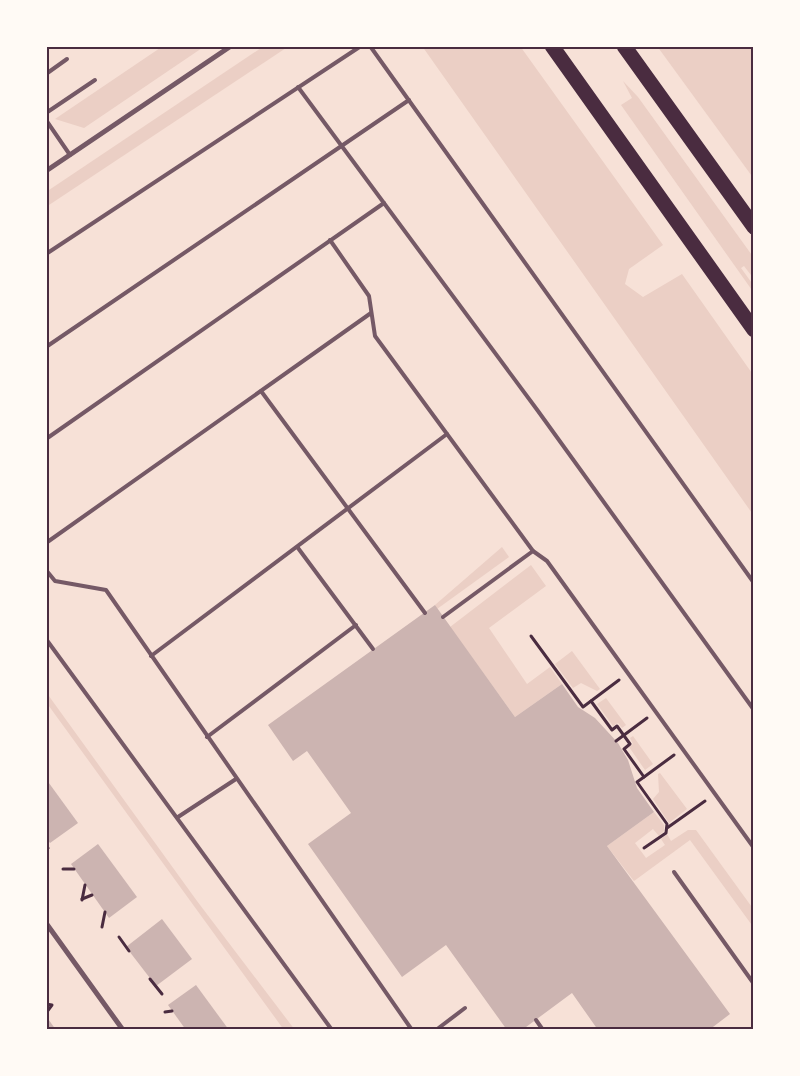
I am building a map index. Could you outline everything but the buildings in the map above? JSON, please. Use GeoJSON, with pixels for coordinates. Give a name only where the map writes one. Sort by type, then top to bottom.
{"type":"FeatureCollection","features":[{"type":"Feature","properties":{"kind":"highway"},"geometry":{"type":"LineString","coordinates":[[552,46],[754,330]]}},
{"type":"Feature","properties":{"kind":"highway"},"geometry":{"type":"LineString","coordinates":[[624,46],[754,227]]}},
{"type":"Feature","properties":{"kind":"street"},"geometry":{"type":"LineString","coordinates":[[46,171],[231,46]]}},
{"type":"Feature","properties":{"kind":"street"},"geometry":{"type":"LineString","coordinates":[[46,923],[123,1030]]}},
{"type":"Feature","properties":{"kind":"lane"},"geometry":{"type":"LineString","coordinates":[[46,254],[361,46]]}},
{"type":"Feature","properties":{"kind":"lane"},"geometry":{"type":"LineString","coordinates":[[370,46],[754,583]]}},
{"type":"Feature","properties":{"kind":"lane"},"geometry":{"type":"LineString","coordinates":[[46,74],[67,59]]}},
{"type":"Feature","properties":{"kind":"lane"},"geometry":{"type":"LineString","coordinates":[[46,113],[95,80]]}},
{"type":"Feature","properties":{"kind":"lane"},"geometry":{"type":"LineString","coordinates":[[298,87],[754,710]]}},
{"type":"Feature","properties":{"kind":"lane"},"geometry":{"type":"LineString","coordinates":[[46,347],[408,100]]}},
{"type":"Feature","properties":{"kind":"lane"},"geometry":{"type":"LineString","coordinates":[[46,120],[70,155]]}},
{"type":"Feature","properties":{"kind":"lane"},"geometry":{"type":"LineString","coordinates":[[46,439],[384,203]]}},
{"type":"Feature","properties":{"kind":"lane"},"geometry":{"type":"LineString","coordinates":[[330,240],[369,296],[375,336],[533,551],[547,561],[754,848]]}},
{"type":"Feature","properties":{"kind":"lane"},"geometry":{"type":"LineString","coordinates":[[46,543],[371,313]]}},
{"type":"Feature","properties":{"kind":"lane"},"geometry":{"type":"LineString","coordinates":[[260,391],[424,613]]}},
{"type":"Feature","properties":{"kind":"lane"},"geometry":{"type":"LineString","coordinates":[[151,656],[298,548],[447,434]]}},
{"type":"Feature","properties":{"kind":"lane"},"geometry":{"type":"LineString","coordinates":[[298,548],[373,649]]}},
{"type":"Feature","properties":{"kind":"lane"},"geometry":{"type":"LineString","coordinates":[[443,617],[533,551]]}},
{"type":"Feature","properties":{"kind":"lane"},"geometry":{"type":"LineString","coordinates":[[46,570],[55,581],[106,590],[412,1030]]}},
{"type":"Feature","properties":{"kind":"lane"},"geometry":{"type":"LineString","coordinates":[[207,737],[356,626]]}},
{"type":"Feature","properties":{"kind":"lane"},"geometry":{"type":"LineString","coordinates":[[46,639],[332,1030]]}},
{"type":"Feature","properties":{"kind":"lane"},"geometry":{"type":"LineString","coordinates":[[178,817],[236,779]]}},
{"type":"Feature","properties":{"kind":"lane"},"geometry":{"type":"LineString","coordinates":[[674,872],[754,984]]}},
{"type":"Feature","properties":{"kind":"lane"},"geometry":{"type":"LineString","coordinates":[[436,1030],[465,1008]]}},
{"type":"Feature","properties":{"kind":"lane"},"geometry":{"type":"LineString","coordinates":[[536,1020],[543,1030]]}},
{"type":"Feature","properties":{"kind":"path"},"geometry":{"type":"LineString","coordinates":[[531,636],[583,707],[628,674]]}},
{"type":"Feature","properties":{"kind":"path"},"geometry":{"type":"LineString","coordinates":[[591,701],[612,730],[617,726],[624,735],[630,744],[624,748],[644,777]]}},
{"type":"Feature","properties":{"kind":"path"},"geometry":{"type":"LineString","coordinates":[[616,741],[655,712]]}},
{"type":"Feature","properties":{"kind":"path"},"geometry":{"type":"LineString","coordinates":[[644,848],[666,833],[667,824],[637,782],[682,749]]}},
{"type":"Feature","properties":{"kind":"path"},"geometry":{"type":"LineString","coordinates":[[667,828],[715,794]]}},
{"type":"Feature","properties":{"kind":"path"},"geometry":{"type":"LineString","coordinates":[[63,869],[74,869]]}},
{"type":"Feature","properties":{"kind":"path"},"geometry":{"type":"LineString","coordinates":[[85,885],[82,900],[92,894]]}},
{"type":"Feature","properties":{"kind":"path"},"geometry":{"type":"LineString","coordinates":[[102,927],[105,912]]}},
{"type":"Feature","properties":{"kind":"path"},"geometry":{"type":"LineString","coordinates":[[119,937],[129,951]]}},
{"type":"Feature","properties":{"kind":"path"},"geometry":{"type":"LineString","coordinates":[[150,979],[162,994]]}},
{"type":"Feature","properties":{"kind":"path"},"geometry":{"type":"LineString","coordinates":[[46,1004],[52,1005],[46,1013]]}},
{"type":"Feature","properties":{"kind":"path"},"geometry":{"type":"LineString","coordinates":[[165,1012],[172,1010]]}},
{"type":"Feature","properties":{"kind":"shaded area"},"geometry":{"type":"Polygon","coordinates":[[[163,46],[205,46],[84,128],[55,119],[163,46]]]}},
{"type":"Feature","properties":{"kind":"shaded area"},"geometry":{"type":"Polygon","coordinates":[[[264,46],[289,46],[46,207],[46,192],[264,46]]]}},
{"type":"Feature","properties":{"kind":"shaded area"},"geometry":{"type":"Polygon","coordinates":[[[422,46],[520,46],[663,245],[629,269],[625,284],[643,297],[682,274],[754,376],[754,516],[422,46]]]}},
{"type":"Feature","properties":{"kind":"shaded area"},"geometry":{"type":"Polygon","coordinates":[[[657,46],[754,46],[754,179],[657,46]]]}},
{"type":"Feature","properties":{"kind":"shaded area"},"geometry":{"type":"Polygon","coordinates":[[[623,81],[638,97],[754,258],[754,279],[744,266],[741,268],[754,286],[754,293],[621,105],[632,98],[623,81]]]}},
{"type":"Feature","properties":{"kind":"shaded area"},"geometry":{"type":"Polygon","coordinates":[[[502,547],[509,557],[437,609],[435,605],[502,547]]]}},
{"type":"Feature","properties":{"kind":"shaded area"},"geometry":{"type":"Polygon","coordinates":[[[531,565],[546,586],[489,628],[527,684],[550,667],[562,684],[515,717],[450,627],[531,565]]]}},
{"type":"Feature","properties":{"kind":"shaded area"},"geometry":{"type":"Polygon","coordinates":[[[572,651],[600,689],[597,691],[581,683],[573,688],[555,664],[572,651]]]}},
{"type":"Feature","properties":{"kind":"shaded area"},"geometry":{"type":"Polygon","coordinates":[[[46,692],[197,901],[295,1030],[284,1030],[46,702],[46,692]]]}},
{"type":"Feature","properties":{"kind":"shaded area"},"geometry":{"type":"Polygon","coordinates":[[[606,698],[626,725],[622,728],[618,723],[613,726],[597,704],[606,698]]]}},
{"type":"Feature","properties":{"kind":"shaded area"},"geometry":{"type":"Polygon","coordinates":[[[633,736],[653,764],[645,770],[629,747],[633,744],[630,738],[633,736]]]}},
{"type":"Feature","properties":{"kind":"shaded area"},"geometry":{"type":"Polygon","coordinates":[[[660,773],[687,809],[669,823],[653,799],[659,792],[658,774],[660,773]]]}},
{"type":"Feature","properties":{"kind":"shaded area"},"geometry":{"type":"Polygon","coordinates":[[[654,812],[664,825],[664,831],[659,836],[653,829],[635,843],[646,858],[665,845],[661,839],[667,834],[671,841],[688,830],[696,830],[754,910],[754,928],[690,840],[634,881],[607,846],[654,812]]]}}]}
